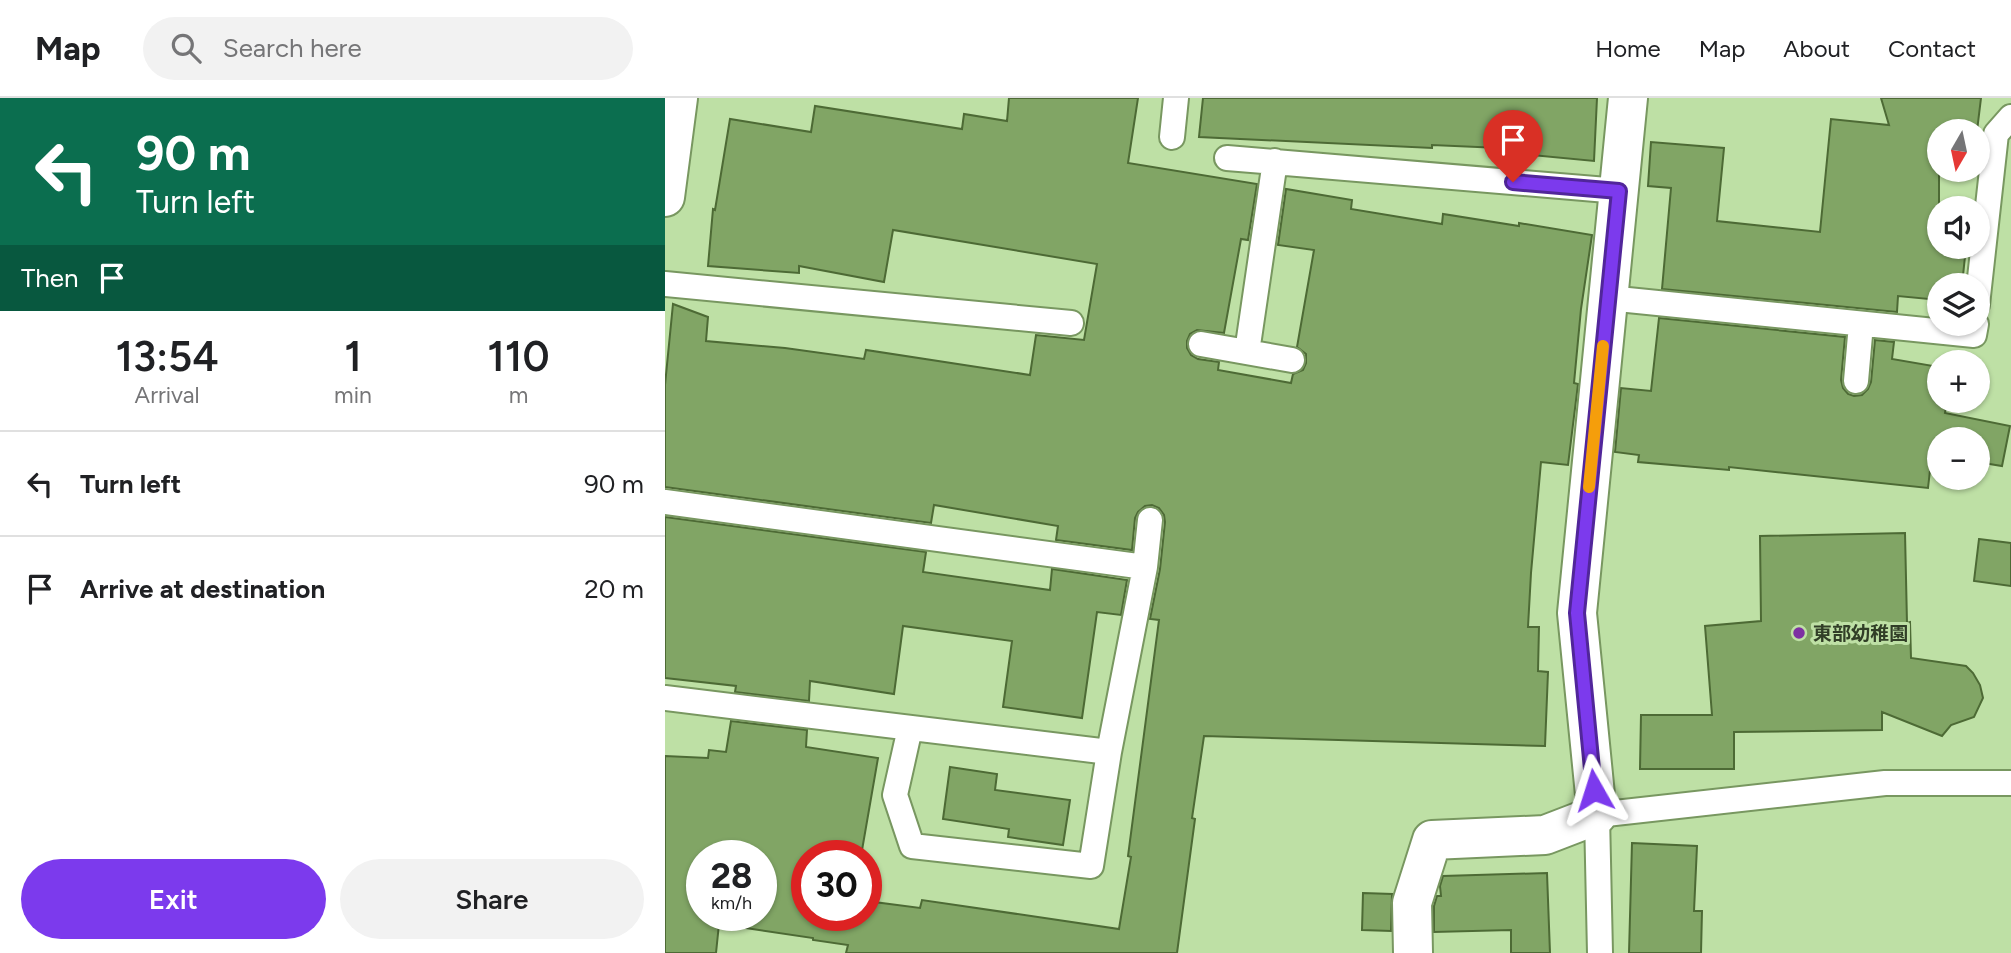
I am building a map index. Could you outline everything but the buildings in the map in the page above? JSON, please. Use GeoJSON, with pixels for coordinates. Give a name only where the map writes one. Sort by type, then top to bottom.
{"type":"FeatureCollection","features":[{"type":"Feature","properties":{"kind":"street"},"geometry":{"type":"LineString","coordinates":[[665,197],[678,98]]}},
{"type":"Feature","properties":{"kind":"street"},"geometry":{"type":"LineString","coordinates":[[1413,953],[1412,904],[1432,840],[1545,835],[1597,815],[1577,613],[1628,98]]}},
{"type":"Feature","properties":{"kind":"lane"},"geometry":{"type":"LineString","coordinates":[[1172,137],[1176,98]]}},
{"type":"Feature","properties":{"kind":"lane"},"geometry":{"type":"LineString","coordinates":[[1981,273],[1996,134],[2011,117]]}},
{"type":"Feature","properties":{"kind":"lane"},"geometry":{"type":"LineString","coordinates":[[1227,158],[1619,191]]}},
{"type":"Feature","properties":{"kind":"lane"},"geometry":{"type":"LineString","coordinates":[[1247,352],[1275,161]]}},
{"type":"Feature","properties":{"kind":"lane"},"geometry":{"type":"LineString","coordinates":[[665,284],[1071,323]]}},
{"type":"Feature","properties":{"kind":"lane"},"geometry":{"type":"LineString","coordinates":[[1608,299],[1927,330]]}},
{"type":"Feature","properties":{"kind":"lane"},"geometry":{"type":"LineString","coordinates":[[1856,381],[1861,324]]}},
{"type":"Feature","properties":{"kind":"lane"},"geometry":{"type":"LineString","coordinates":[[1201,344],[1292,360]]}},
{"type":"Feature","properties":{"kind":"lane"},"geometry":{"type":"LineString","coordinates":[[665,502],[1145,567]]}},
{"type":"Feature","properties":{"kind":"lane"},"geometry":{"type":"LineString","coordinates":[[910,728],[895,795],[912,846],[1091,866],[1109,752],[1145,567],[1150,520]]}},
{"type":"Feature","properties":{"kind":"lane"},"geometry":{"type":"LineString","coordinates":[[665,698],[1109,752]]}},
{"type":"Feature","properties":{"kind":"lane"},"geometry":{"type":"LineString","coordinates":[[1600,953],[1597,815],[1885,783],[2011,783]]}},
{"type":"Feature","properties":{"kind":"slow traffic"},"geometry":{"type":"LineString","coordinates":[[1589,487],[1603,346]]}},
{"type":"Feature","properties":{"kind":"place","name":"東部幼稚園"},"geometry":{"type":"Point","coordinates":[1799,633]}},
{"type":"Feature","properties":{"kind":"route"},"geometry":{"type":"LineString","coordinates":[[1513,182],[1619,191],[1577,613],[1594,790]]}}]}
